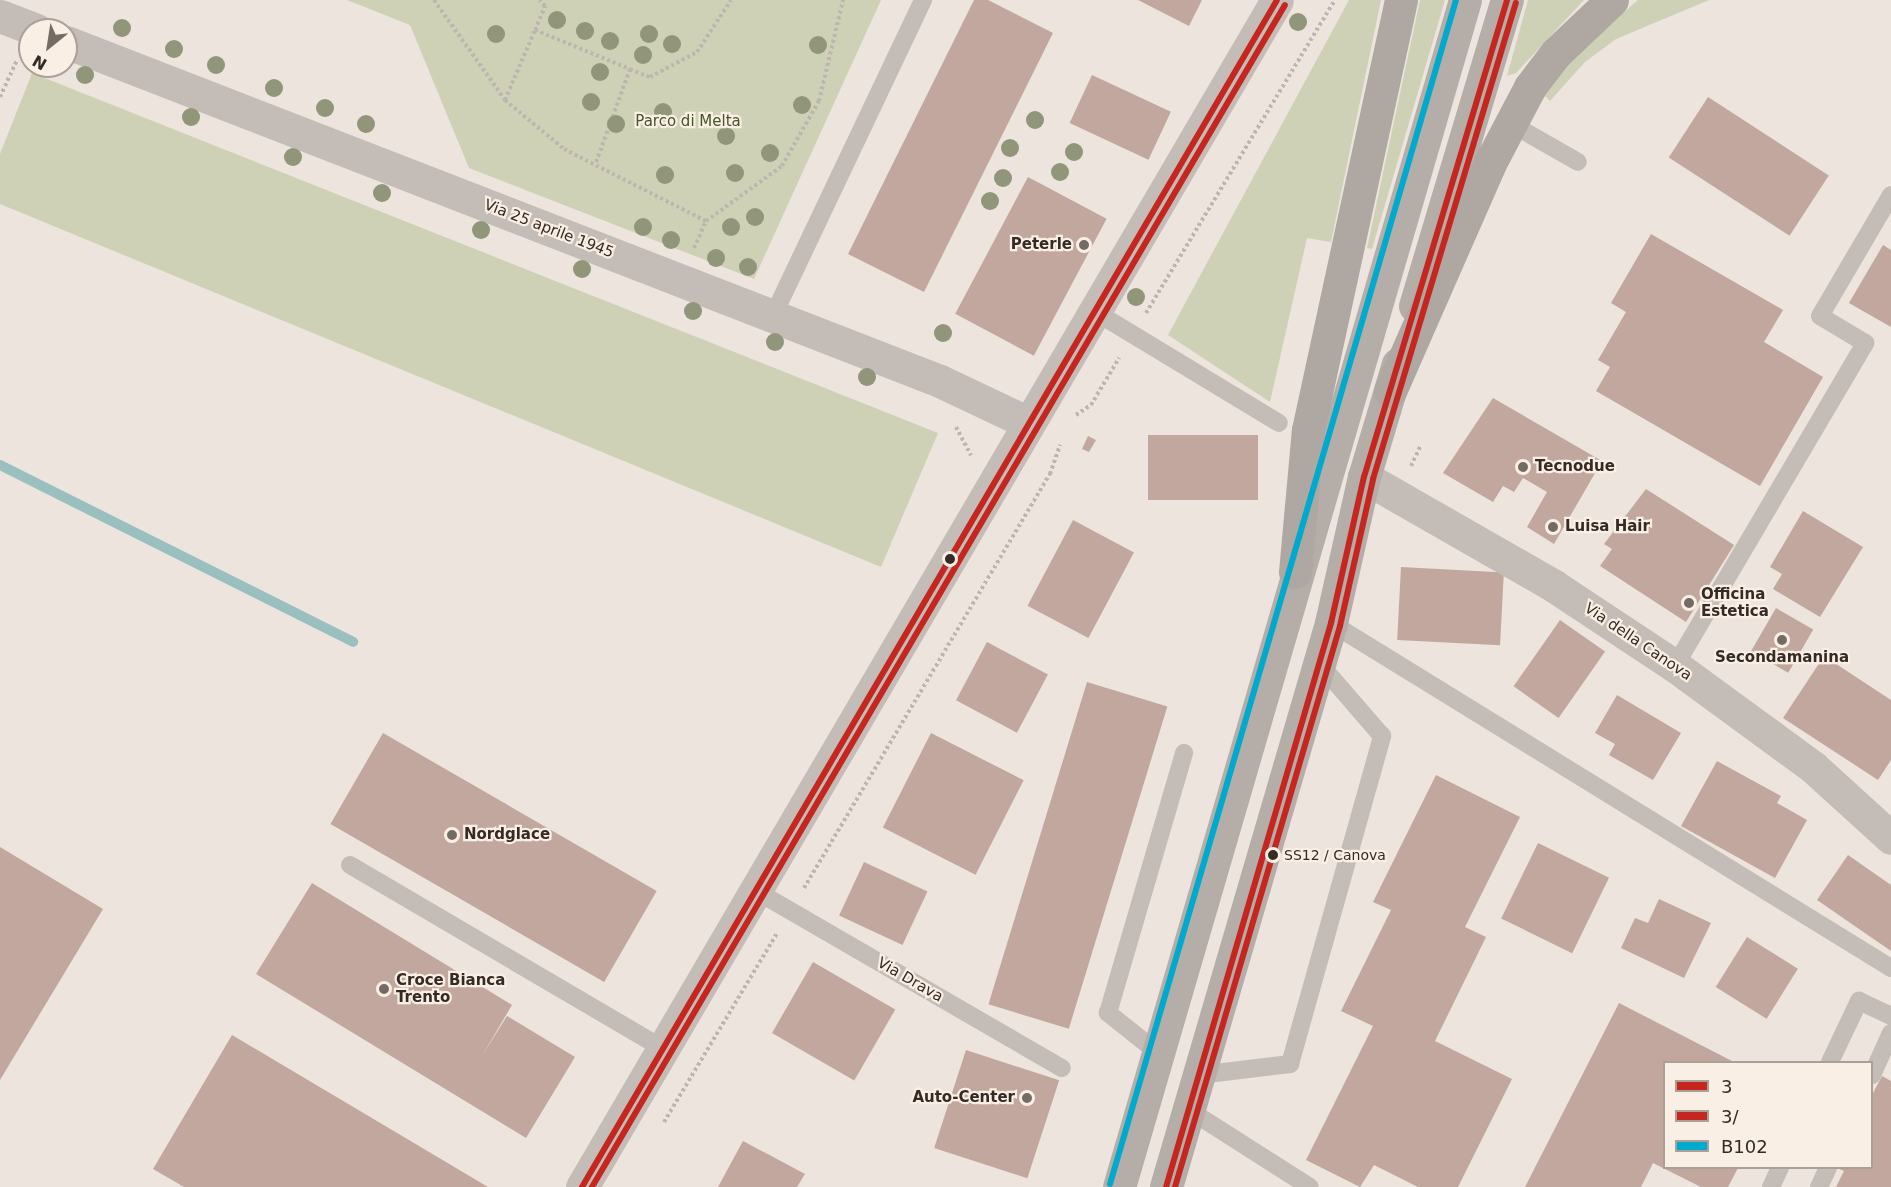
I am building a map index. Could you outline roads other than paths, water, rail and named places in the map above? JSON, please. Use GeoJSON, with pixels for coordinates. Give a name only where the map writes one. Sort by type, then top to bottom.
{"type":"FeatureCollection","features":[{"type":"Feature","properties":{"kind":"highway"},"geometry":{"type":"LineString","coordinates":[[1295,572],[1308,430],[1401,0]]}},
{"type":"Feature","properties":{"kind":"highway"},"geometry":{"type":"LineString","coordinates":[[1390,391],[1510,123],[1556,53],[1612,0]]}},
{"type":"Feature","properties":{"kind":"main road"},"geometry":{"type":"LineString","coordinates":[[1119,1187],[1295,572],[1465,0]]}},
{"type":"Feature","properties":{"kind":"main road"},"geometry":{"type":"LineString","coordinates":[[1166,1187],[1331,623],[1364,477],[1507,0]]}},
{"type":"Feature","properties":{"kind":"street"},"geometry":{"type":"LineString","coordinates":[[582,1187],[758,892],[1277,0]]}},
{"type":"Feature","properties":{"kind":"street"},"geometry":{"type":"LineString","coordinates":[[0,16],[18,31]]}},
{"type":"Feature","properties":{"kind":"street","name":"Via 25 aprile 1945"},"geometry":{"type":"LineString","coordinates":[[78,47],[940,381],[1029,423]]}},
{"type":"Feature","properties":{"kind":"street","name":"Via della Canova"},"geometry":{"type":"LineString","coordinates":[[1364,477],[1397,493],[1675,666],[1813,767],[1891,838]]}},
{"type":"Feature","properties":{"kind":"lane"},"geometry":{"type":"LineString","coordinates":[[773,316],[923,0]]}},
{"type":"Feature","properties":{"kind":"lane"},"geometry":{"type":"LineString","coordinates":[[1510,123],[1578,162]]}},
{"type":"Feature","properties":{"kind":"lane"},"geometry":{"type":"LineString","coordinates":[[1675,666],[1865,343],[1820,316],[1891,195]]}},
{"type":"Feature","properties":{"kind":"lane"},"geometry":{"type":"LineString","coordinates":[[1094,311],[1279,423]]}},
{"type":"Feature","properties":{"kind":"lane"},"geometry":{"type":"LineString","coordinates":[[1331,623],[1891,968]]}},
{"type":"Feature","properties":{"kind":"lane"},"geometry":{"type":"LineString","coordinates":[[1199,1075],[1290,1064],[1382,736],[1318,662]]}},
{"type":"Feature","properties":{"kind":"lane"},"geometry":{"type":"LineString","coordinates":[[1157,1052],[1108,1014],[1184,753]]}},
{"type":"Feature","properties":{"kind":"lane"},"geometry":{"type":"LineString","coordinates":[[350,865],[664,1049]]}},
{"type":"Feature","properties":{"kind":"lane","name":"Via Drava"},"geometry":{"type":"LineString","coordinates":[[758,892],[1062,1068]]}},
{"type":"Feature","properties":{"kind":"lane"},"geometry":{"type":"LineString","coordinates":[[1830,1061],[1859,1001],[1891,1016]]}},
{"type":"Feature","properties":{"kind":"lane"},"geometry":{"type":"LineString","coordinates":[[1873,1073],[1891,1033]]}},
{"type":"Feature","properties":{"kind":"lane"},"geometry":{"type":"LineString","coordinates":[[1189,1110],[1310,1187]]}},
{"type":"Feature","properties":{"kind":"lane"},"geometry":{"type":"LineString","coordinates":[[1771,1187],[1779,1169]]}},
{"type":"Feature","properties":{"kind":"lane"},"geometry":{"type":"LineString","coordinates":[[1819,1187],[1827,1169]]}},
{"type":"Feature","properties":{"kind":"waterway"},"geometry":{"type":"LineString","coordinates":[[0,465],[353,642]]}},
{"type":"Feature","properties":{"kind":"place","name":"Peterle"},"geometry":{"type":"Point","coordinates":[1084,245]}},
{"type":"Feature","properties":{"kind":"place","name":"Tecnodue"},"geometry":{"type":"Point","coordinates":[1523,467]}},
{"type":"Feature","properties":{"kind":"place","name":"Luisa Hair"},"geometry":{"type":"Point","coordinates":[1553,527]}},
{"type":"Feature","properties":{"kind":"place","name":"Officina Estetica"},"geometry":{"type":"Point","coordinates":[1689,603]}},
{"type":"Feature","properties":{"kind":"place","name":"Secondamanina"},"geometry":{"type":"Point","coordinates":[1782,640]}},
{"type":"Feature","properties":{"kind":"place","name":"Nordglace"},"geometry":{"type":"Point","coordinates":[452,835]}},
{"type":"Feature","properties":{"kind":"place","name":"SS12 / Canova"},"geometry":{"type":"Point","coordinates":[1273,855]}},
{"type":"Feature","properties":{"kind":"place","name":"Croce Bianca Trento"},"geometry":{"type":"Point","coordinates":[384,989]}},
{"type":"Feature","properties":{"kind":"place","name":"Auto-Center"},"geometry":{"type":"Point","coordinates":[1027,1098]}},
{"type":"Feature","properties":{"kind":"park label","name":"Parco di Melta"},"geometry":{"type":"Point","coordinates":[688,122]}}]}
